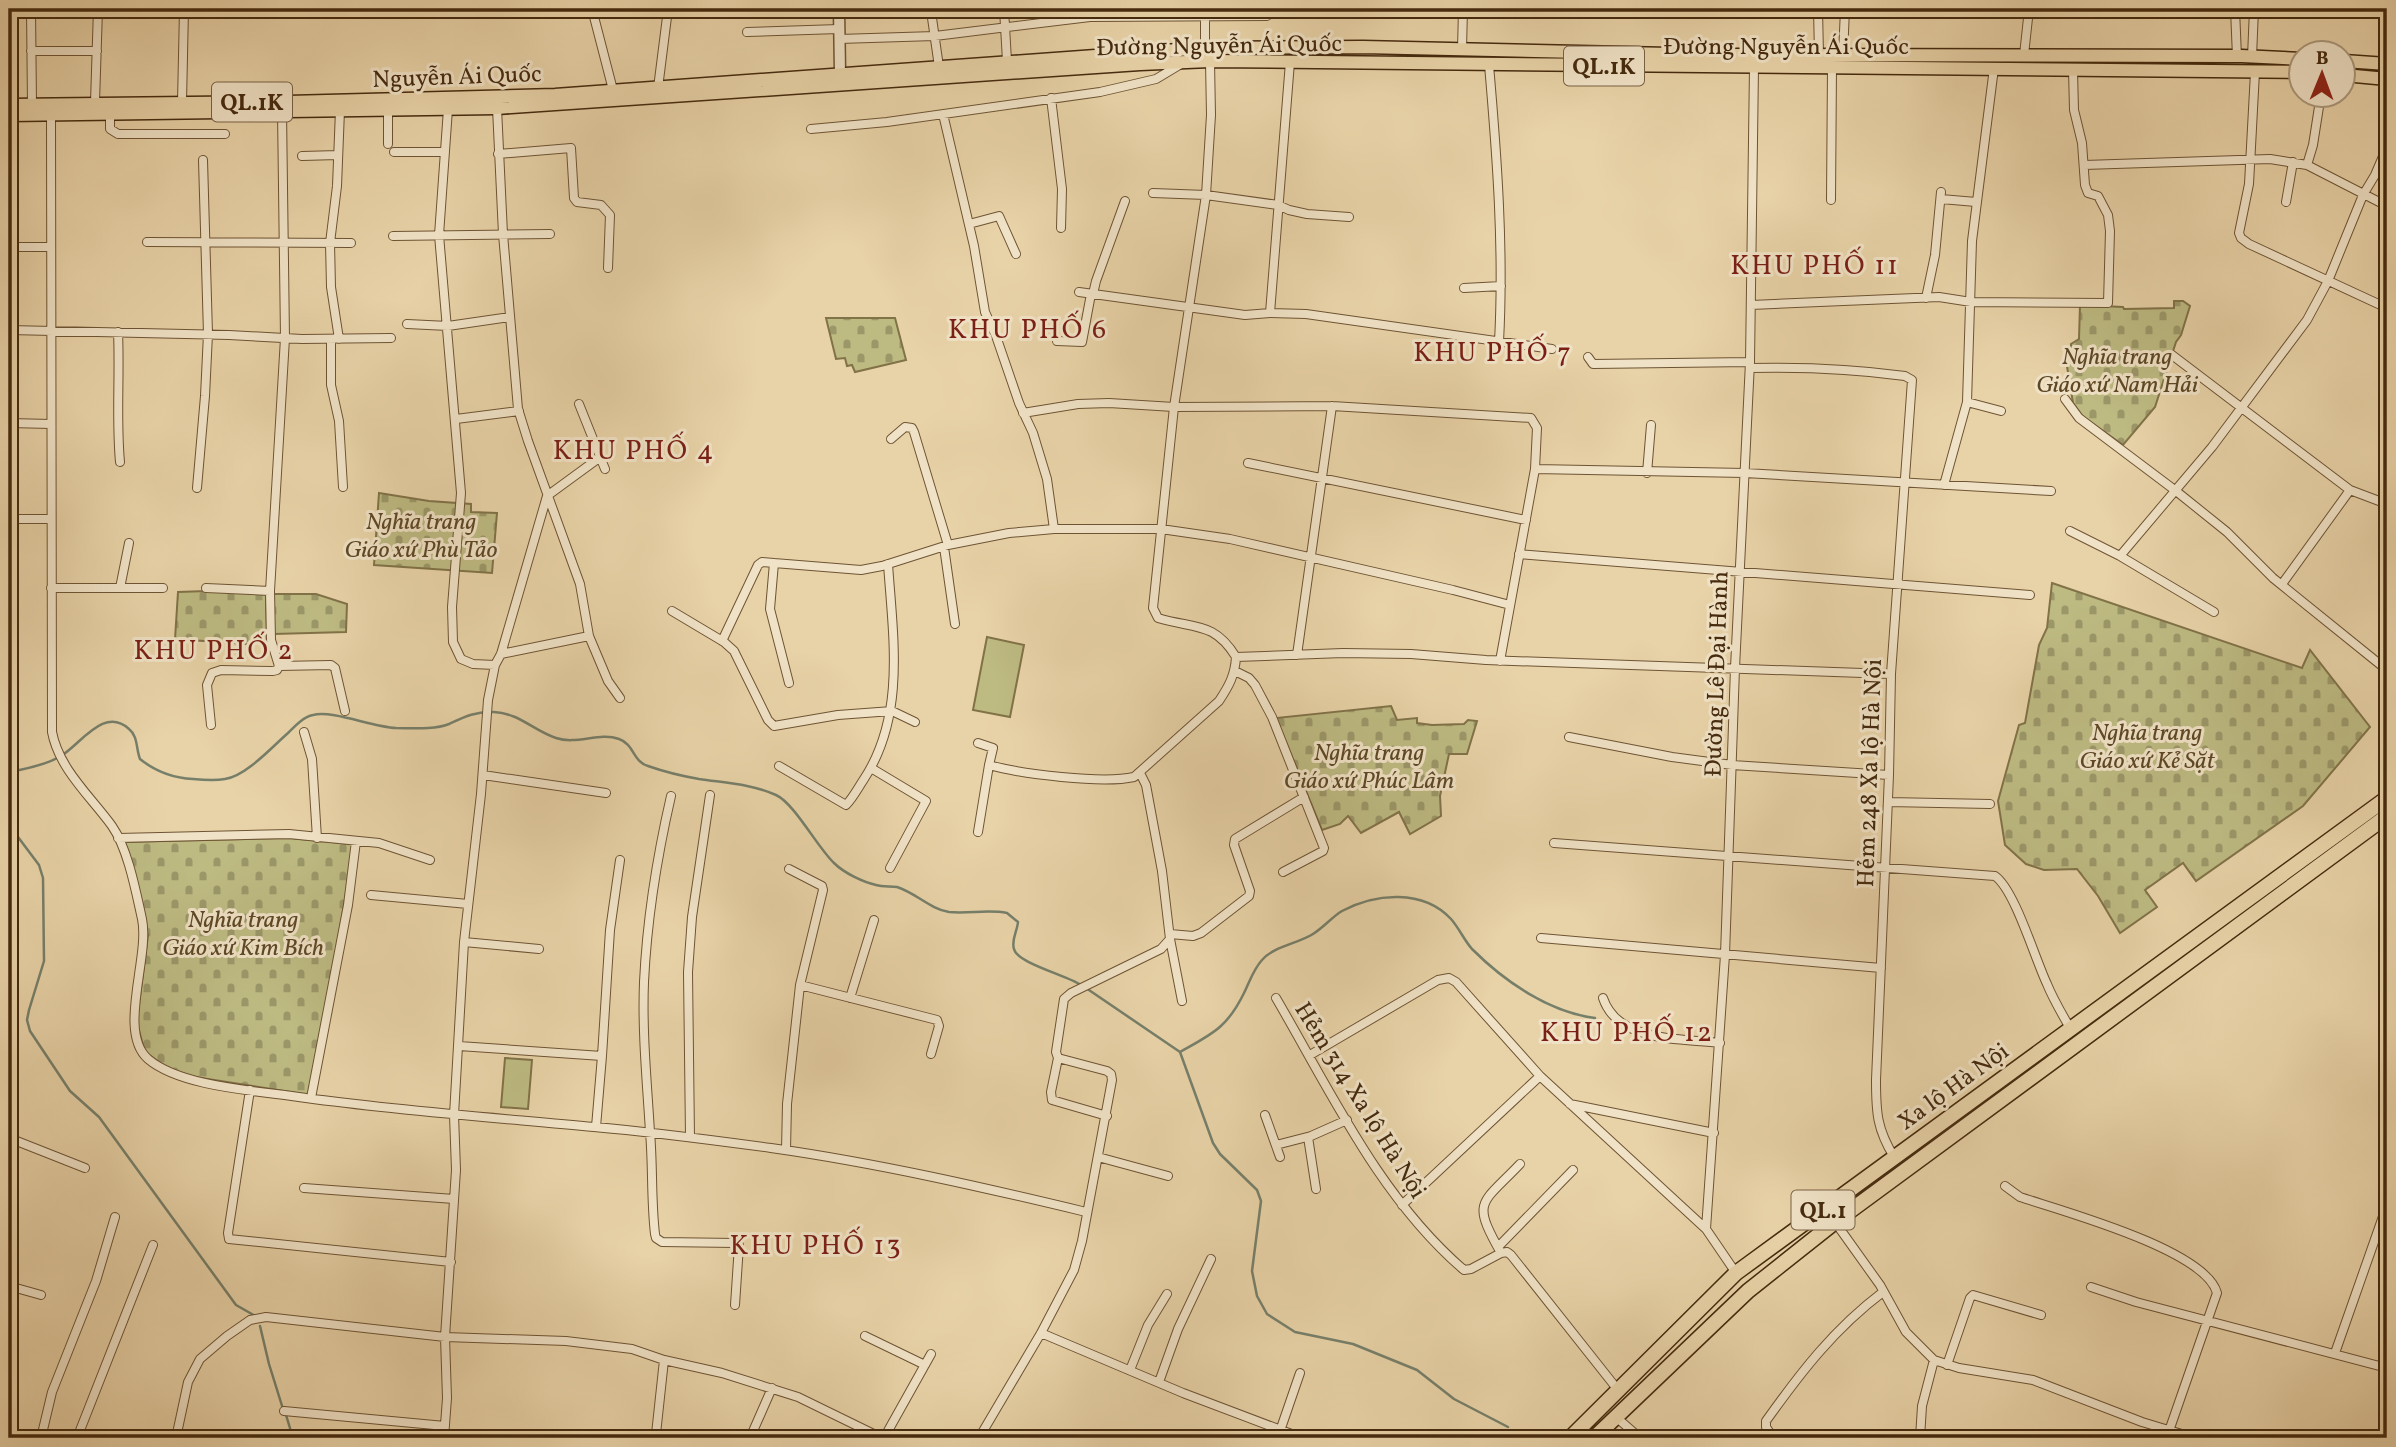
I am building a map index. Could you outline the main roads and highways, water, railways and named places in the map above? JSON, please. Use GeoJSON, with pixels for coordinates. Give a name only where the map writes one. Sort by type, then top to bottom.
{"type":"FeatureCollection","features":[{"type":"Feature","properties":{"kind":"highway","name":"Xa lộ Hà Nội"},"geometry":{"type":"LineString","coordinates":[[1594,1438],[1748,1291],[1835,1222],[2108,1021],[2371,821],[2387,798]]}},
{"type":"Feature","properties":{"kind":"highway","name":"Xa lộ Hà Nội"},"geometry":{"type":"LineString","coordinates":[[1570,1438],[1736,1273],[2099,1007],[2371,821]]}},
{"type":"Feature","properties":{"kind":"highway"},"geometry":{"type":"LineString","coordinates":[[2099,1007],[2108,1021]]}},
{"type":"Feature","properties":{"kind":"highway"},"geometry":{"type":"LineString","coordinates":[[2070,1028],[2079,1042]]}},
{"type":"Feature","properties":{"kind":"main road","name":"Đường Nguyễn Ái Quốc"},"geometry":{"type":"LineString","coordinates":[[893,82],[906,75],[939,66],[1205,48],[2288,58]]}},
{"type":"Feature","properties":{"kind":"main road"},"geometry":{"type":"LineString","coordinates":[[1462,49],[1462,65]]}},
{"type":"Feature","properties":{"kind":"main road"},"geometry":{"type":"LineString","coordinates":[[2237,57],[2237,72]]}},
{"type":"Feature","properties":{"kind":"main road","name":"Đường Nguyễn Ái Quốc"},"geometry":{"type":"LineString","coordinates":[[906,75],[1210,61],[2288,72]]}},
{"type":"Feature","properties":{"kind":"main road"},"geometry":{"type":"LineString","coordinates":[[2358,62],[2387,64]]}},
{"type":"Feature","properties":{"kind":"main road","name":"Nguyễn Ái Quốc"},"geometry":{"type":"LineString","coordinates":[[9,105],[32,109],[110,113],[482,108],[496,103],[612,90],[840,73],[906,75]]}},
{"type":"Feature","properties":{"kind":"main road"},"geometry":{"type":"LineString","coordinates":[[2358,76],[2387,79]]}},
{"type":"Feature","properties":{"kind":"main road","name":"Nguyễn Ái Quốc"},"geometry":{"type":"LineString","coordinates":[[52,109],[96,102],[496,103],[893,82]]}},
{"type":"Feature","properties":{"kind":"main road","name":"Nguyễn Ái Quốc"},"geometry":{"type":"LineString","coordinates":[[9,115],[32,109]]}},
{"type":"Feature","properties":{"kind":"waterway"},"geometry":{"type":"LineString","coordinates":[[9,772],[55,759],[93,729],[111,722],[120,723],[132,732],[140,759],[152,767],[179,777],[213,780],[241,773],[299,722],[313,715],[331,715],[386,727],[423,728],[443,726],[476,714],[503,713],[564,740],[604,737],[619,739],[628,745],[643,764],[661,770],[748,786],[776,795],[791,807],[827,856],[848,874],[871,884],[897,887],[949,912],[1007,913],[1018,922],[1013,942],[1017,954],[1081,985]]}},
{"type":"Feature","properties":{"kind":"waterway"},"geometry":{"type":"LineString","coordinates":[[9,825],[39,865],[43,878],[44,961],[29,1010],[27,1020],[30,1031],[70,1091],[99,1117],[236,1305],[257,1317]]}},
{"type":"Feature","properties":{"kind":"waterway"},"geometry":{"type":"LineString","coordinates":[[1086,988],[1180,1052],[1210,1035],[1225,1022],[1238,1005],[1256,968],[1267,955],[1313,934],[1338,913],[1355,905],[1369,900],[1399,897],[1427,903],[1440,909],[1451,919],[1472,949],[1499,973],[1529,994],[1561,1009],[1595,1018]]}},
{"type":"Feature","properties":{"kind":"waterway"},"geometry":{"type":"LineString","coordinates":[[1180,1052],[1213,1143],[1220,1154],[1257,1190],[1261,1201],[1252,1271],[1257,1296],[1267,1314],[1295,1332],[1353,1344],[1417,1370],[1454,1399],[1508,1427]]}},
{"type":"Feature","properties":{"kind":"waterway"},"geometry":{"type":"LineString","coordinates":[[260,1326],[283,1409]]}},
{"type":"Feature","properties":{"kind":"waterway"},"geometry":{"type":"LineString","coordinates":[[286,1415],[293,1438]]}},
{"type":"Feature","properties":{"kind":"district","name":"KHU PHỐ 11"},"geometry":{"type":"Point","coordinates":[1815,264]}},
{"type":"Feature","properties":{"kind":"district","name":"KHU PHỐ 6"},"geometry":{"type":"Point","coordinates":[1028,328]}},
{"type":"Feature","properties":{"kind":"district","name":"KHU PHỐ 7"},"geometry":{"type":"Point","coordinates":[1493,351]}},
{"type":"Feature","properties":{"kind":"district","name":"KHU PHỐ 4"},"geometry":{"type":"Point","coordinates":[634,449]}},
{"type":"Feature","properties":{"kind":"district","name":"KHU PHỐ 2"},"geometry":{"type":"Point","coordinates":[214,649]}},
{"type":"Feature","properties":{"kind":"district","name":"KHU PHỐ 12"},"geometry":{"type":"Point","coordinates":[1627,1031]}},
{"type":"Feature","properties":{"kind":"district","name":"KHU PHỐ 13"},"geometry":{"type":"Point","coordinates":[816,1244]}},
{"type":"Feature","properties":{"kind":"park label","name":"Nghĩa trang Giáo xứ Nam Hải"},"geometry":{"type":"Point","coordinates":[2117,370]}},
{"type":"Feature","properties":{"kind":"park label","name":"Nghĩa trang Giáo xứ Phù Tảo"},"geometry":{"type":"Point","coordinates":[421,535]}},
{"type":"Feature","properties":{"kind":"park label","name":"Nghĩa trang Giáo xứ Kẻ Sặt"},"geometry":{"type":"Point","coordinates":[2147,746]}},
{"type":"Feature","properties":{"kind":"park label","name":"Nghĩa trang Giáo xứ Phúc Lâm"},"geometry":{"type":"Point","coordinates":[1369,766]}},
{"type":"Feature","properties":{"kind":"park label","name":"Nghĩa trang Giáo xứ Kim Bích"},"geometry":{"type":"Point","coordinates":[243,933]}}]}
